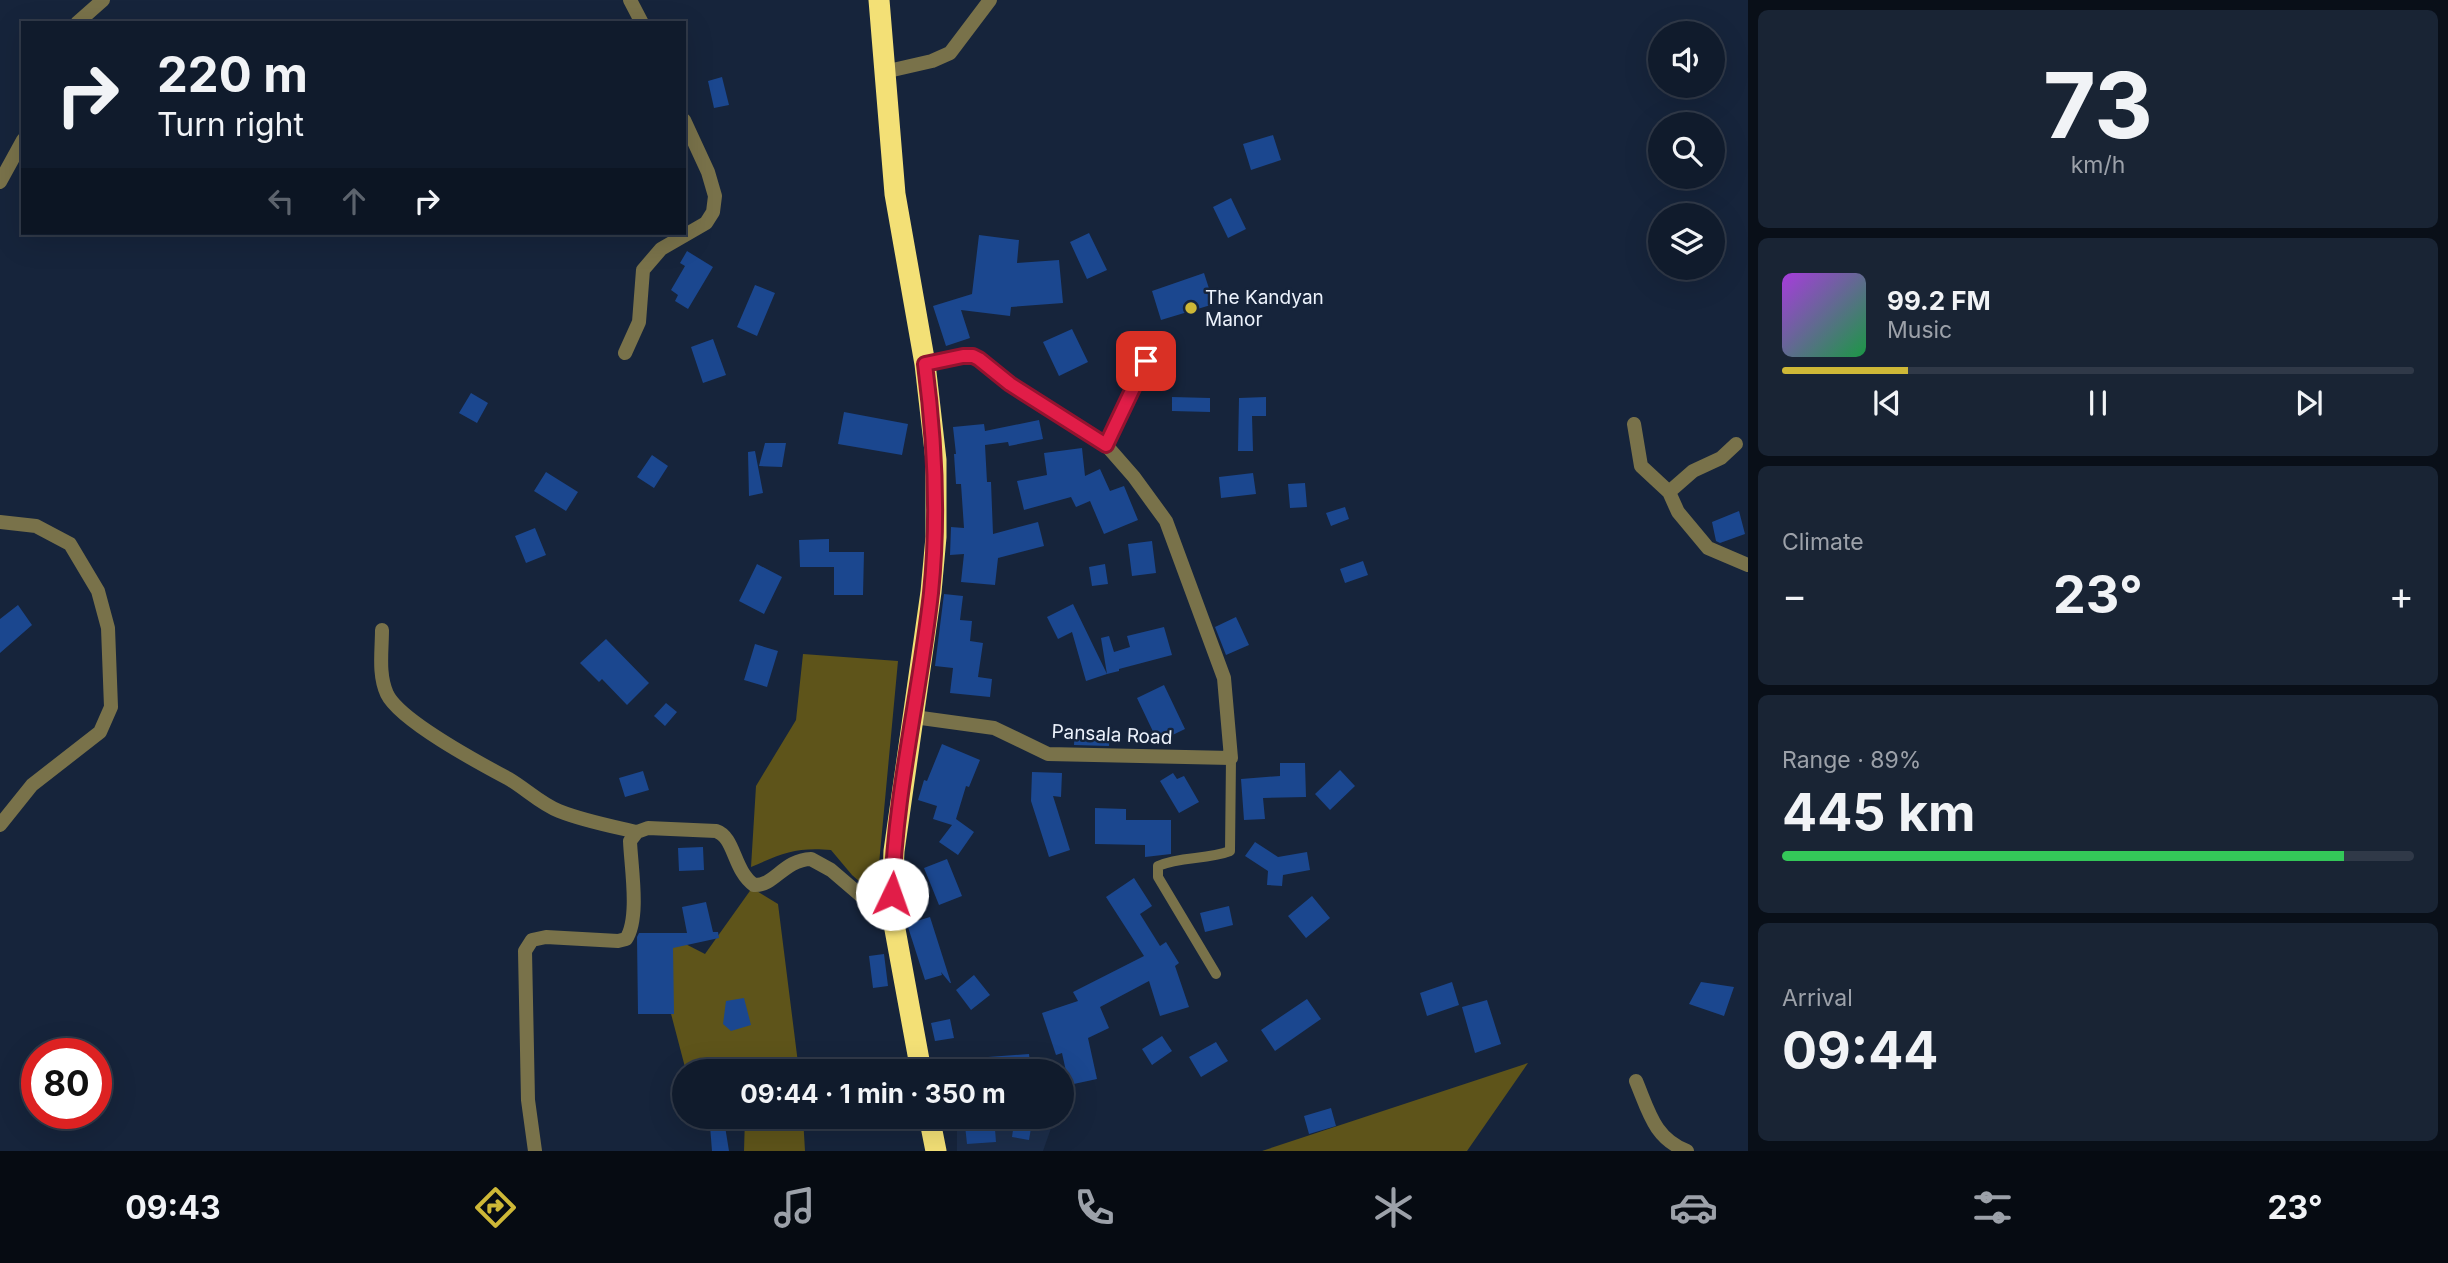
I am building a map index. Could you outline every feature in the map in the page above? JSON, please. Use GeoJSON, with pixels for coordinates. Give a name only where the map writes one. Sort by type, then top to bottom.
{"type":"FeatureCollection","features":[{"type":"Feature","properties":{"kind":"highway"},"geometry":{"type":"LineString","coordinates":[[878,0],[895,194],[925,364],[936,460],[936,537],[931,592],[894,851],[892,894],[894,924],[919,1059]]}},
{"type":"Feature","properties":{"kind":"highway"},"geometry":{"type":"LineString","coordinates":[[932,1129],[936,1151]]}},
{"type":"Feature","properties":{"kind":"street"},"geometry":{"type":"LineString","coordinates":[[79,21],[103,0]]}},
{"type":"Feature","properties":{"kind":"street"},"geometry":{"type":"LineString","coordinates":[[630,0],[641,21]]}},
{"type":"Feature","properties":{"kind":"street"},"geometry":{"type":"LineString","coordinates":[[884,72],[932,61],[950,53],[990,0]]}},
{"type":"Feature","properties":{"kind":"street"},"geometry":{"type":"LineString","coordinates":[[686,124],[708,172],[715,196],[713,212],[706,223],[686,235]]}},
{"type":"Feature","properties":{"kind":"street"},"geometry":{"type":"LineString","coordinates":[[0,182],[21,144]]}},
{"type":"Feature","properties":{"kind":"street"},"geometry":{"type":"LineString","coordinates":[[625,353],[639,322],[643,270],[661,249],[685,235]]}},
{"type":"Feature","properties":{"kind":"street"},"geometry":{"type":"LineString","coordinates":[[925,364],[963,356],[979,359],[1010,384],[1106,445],[1134,477],[1166,521],[1224,678],[1231,758]]}},
{"type":"Feature","properties":{"kind":"street"},"geometry":{"type":"LineString","coordinates":[[1634,424],[1641,466],[1669,492],[1678,512],[1708,548],[1748,565]]}},
{"type":"Feature","properties":{"kind":"street"},"geometry":{"type":"LineString","coordinates":[[1669,492],[1693,471],[1721,458],[1737,444]]}},
{"type":"Feature","properties":{"kind":"street"},"geometry":{"type":"LineString","coordinates":[[0,522],[36,526],[70,544],[98,591],[108,628],[111,707],[100,732],[32,785],[0,825]]}},
{"type":"Feature","properties":{"kind":"street"},"geometry":{"type":"LineString","coordinates":[[382,630],[382,676],[387,695],[398,710],[555,810],[637,832]]}},
{"type":"Feature","properties":{"kind":"street","name":"Pansala Road"},"geometry":{"type":"LineString","coordinates":[[914,717],[994,728],[1048,754],[1231,758]]}},
{"type":"Feature","properties":{"kind":"street"},"geometry":{"type":"LineString","coordinates":[[535,1151],[528,1100],[525,951],[532,940],[546,937],[618,941],[626,939],[631,932],[633,900],[630,841],[637,832],[648,828],[723,833],[740,870],[754,885],[770,881],[790,863],[811,859],[831,870],[894,924]]}},
{"type":"Feature","properties":{"kind":"street"},"geometry":{"type":"LineString","coordinates":[[1636,1081],[1657,1129],[1672,1145],[1687,1151]]}},
{"type":"Feature","properties":{"kind":"lane"},"geometry":{"type":"LineString","coordinates":[[1106,445],[1156,340]]}},
{"type":"Feature","properties":{"kind":"lane"},"geometry":{"type":"LineString","coordinates":[[1216,974],[1158,877],[1158,866],[1217,856],[1230,851],[1231,758]]}},
{"type":"Feature","properties":{"kind":"shaded area"},"geometry":{"type":"Polygon","coordinates":[[[803,654],[898,661],[876,896],[852,875],[831,850],[790,852],[751,867],[756,786],[796,720],[803,654]]]}},
{"type":"Feature","properties":{"kind":"shaded area"},"geometry":{"type":"Polygon","coordinates":[[[752,888],[778,904],[797,1059],[683,1059],[664,987],[664,933],[705,954],[752,888]]]}},
{"type":"Feature","properties":{"kind":"shaded area"},"geometry":{"type":"Polygon","coordinates":[[[1528,1063],[1467,1151],[1262,1151],[1528,1063]]]}},
{"type":"Feature","properties":{"kind":"shaded area"},"geometry":{"type":"Polygon","coordinates":[[[745,1129],[804,1129],[805,1151],[744,1151],[745,1129]]]}},
{"type":"Feature","properties":{"kind":"shaded area"},"geometry":{"type":"Polygon","coordinates":[[[957,1129],[1051,1129],[1043,1151],[957,1151],[957,1129]]]}},
{"type":"Feature","properties":{"kind":"building"},"geometry":{"type":"Polygon","coordinates":[[[722,77],[729,105],[714,108],[708,81],[722,77]]]}},
{"type":"Feature","properties":{"kind":"building"},"geometry":{"type":"Polygon","coordinates":[[[1273,135],[1281,160],[1251,170],[1243,144],[1273,135]]]}},
{"type":"Feature","properties":{"kind":"building"},"geometry":{"type":"Polygon","coordinates":[[[1231,198],[1246,229],[1228,238],[1213,207],[1231,198]]]}},
{"type":"Feature","properties":{"kind":"building"},"geometry":{"type":"Polygon","coordinates":[[[1089,233],[1107,270],[1087,279],[1070,242],[1089,233]]]}},
{"type":"Feature","properties":{"kind":"building"},"geometry":{"type":"Polygon","coordinates":[[[979,235],[1019,240],[1017,263],[1059,260],[1063,303],[1011,307],[1010,316],[961,310],[970,338],[946,346],[933,306],[972,294],[979,235]]]}},
{"type":"Feature","properties":{"kind":"building"},"geometry":{"type":"Polygon","coordinates":[[[687,251],[713,267],[688,309],[675,301],[678,295],[671,290],[685,266],[680,263],[687,251]]]}},
{"type":"Feature","properties":{"kind":"building"},"geometry":{"type":"Polygon","coordinates":[[[1204,273],[1214,304],[1161,320],[1152,291],[1204,273]]]}},
{"type":"Feature","properties":{"kind":"building"},"geometry":{"type":"Polygon","coordinates":[[[755,285],[775,293],[757,336],[737,327],[755,285]]]}},
{"type":"Feature","properties":{"kind":"building"},"geometry":{"type":"Polygon","coordinates":[[[1072,329],[1088,362],[1059,376],[1043,342],[1072,329]]]}},
{"type":"Feature","properties":{"kind":"building"},"geometry":{"type":"Polygon","coordinates":[[[713,339],[726,375],[703,383],[691,347],[713,339]]]}},
{"type":"Feature","properties":{"kind":"building"},"geometry":{"type":"Polygon","coordinates":[[[471,393],[488,403],[477,423],[459,413],[471,393]]]}},
{"type":"Feature","properties":{"kind":"building"},"geometry":{"type":"Polygon","coordinates":[[[1172,397],[1210,398],[1210,412],[1172,411],[1172,397]]]}},
{"type":"Feature","properties":{"kind":"building"},"geometry":{"type":"Polygon","coordinates":[[[1266,397],[1266,416],[1252,416],[1253,451],[1238,451],[1239,398],[1266,397]]]}},
{"type":"Feature","properties":{"kind":"building"},"geometry":{"type":"Polygon","coordinates":[[[844,412],[908,424],[902,455],[838,444],[844,412]]]}},
{"type":"Feature","properties":{"kind":"building"},"geometry":{"type":"Polygon","coordinates":[[[1039,420],[1043,439],[1009,446],[1008,442],[985,445],[987,482],[991,482],[993,534],[1038,522],[1044,546],[998,558],[995,585],[961,582],[964,554],[950,555],[951,527],[964,528],[961,484],[956,484],[953,427],[984,424],[985,431],[1039,420]]]}},
{"type":"Feature","properties":{"kind":"building"},"geometry":{"type":"Polygon","coordinates":[[[765,443],[786,443],[782,467],[759,466],[765,443]]]}},
{"type":"Feature","properties":{"kind":"building"},"geometry":{"type":"Polygon","coordinates":[[[1082,448],[1085,476],[1100,469],[1110,491],[1124,486],[1138,520],[1104,534],[1090,501],[1076,507],[1071,497],[1024,510],[1017,481],[1047,475],[1044,453],[1082,448]]]}},
{"type":"Feature","properties":{"kind":"building"},"geometry":{"type":"Polygon","coordinates":[[[755,451],[763,493],[749,496],[748,452],[755,451]]]}},
{"type":"Feature","properties":{"kind":"building"},"geometry":{"type":"Polygon","coordinates":[[[652,455],[668,466],[654,488],[637,477],[652,455]]]}},
{"type":"Feature","properties":{"kind":"building"},"geometry":{"type":"Polygon","coordinates":[[[546,472],[578,492],[566,511],[534,491],[546,472]]]}},
{"type":"Feature","properties":{"kind":"building"},"geometry":{"type":"Polygon","coordinates":[[[1253,473],[1256,494],[1221,498],[1219,477],[1253,473]]]}},
{"type":"Feature","properties":{"kind":"building"},"geometry":{"type":"Polygon","coordinates":[[[1305,483],[1307,507],[1290,508],[1288,484],[1305,483]]]}},
{"type":"Feature","properties":{"kind":"building"},"geometry":{"type":"Polygon","coordinates":[[[1345,507],[1349,519],[1331,526],[1326,513],[1345,507]]]}},
{"type":"Feature","properties":{"kind":"building"},"geometry":{"type":"Polygon","coordinates":[[[1739,511],[1745,534],[1720,543],[1716,541],[1712,522],[1739,511]]]}},
{"type":"Feature","properties":{"kind":"building"},"geometry":{"type":"Polygon","coordinates":[[[535,528],[546,555],[526,563],[515,536],[535,528]]]}},
{"type":"Feature","properties":{"kind":"building"},"geometry":{"type":"Polygon","coordinates":[[[829,539],[829,552],[864,552],[863,595],[834,595],[834,567],[800,567],[799,540],[829,539]]]}},
{"type":"Feature","properties":{"kind":"building"},"geometry":{"type":"Polygon","coordinates":[[[1152,541],[1156,573],[1132,576],[1128,544],[1152,541]]]}},
{"type":"Feature","properties":{"kind":"building"},"geometry":{"type":"Polygon","coordinates":[[[1363,561],[1368,575],[1345,583],[1340,569],[1363,561]]]}},
{"type":"Feature","properties":{"kind":"building"},"geometry":{"type":"Polygon","coordinates":[[[757,564],[782,577],[764,614],[739,601],[757,564]]]}},
{"type":"Feature","properties":{"kind":"building"},"geometry":{"type":"Polygon","coordinates":[[[1105,564],[1108,584],[1092,586],[1089,567],[1105,564]]]}},
{"type":"Feature","properties":{"kind":"building"},"geometry":{"type":"Polygon","coordinates":[[[944,594],[963,596],[960,620],[972,621],[970,641],[983,643],[978,677],[992,679],[990,697],[950,693],[953,668],[935,666],[944,594]]]}},
{"type":"Feature","properties":{"kind":"building"},"geometry":{"type":"Polygon","coordinates":[[[1073,604],[1107,674],[1086,681],[1072,632],[1058,639],[1047,617],[1073,604]]]}},
{"type":"Feature","properties":{"kind":"building"},"geometry":{"type":"Polygon","coordinates":[[[18,605],[32,625],[0,653],[0,619],[18,605]]]}},
{"type":"Feature","properties":{"kind":"building"},"geometry":{"type":"Polygon","coordinates":[[[1236,617],[1249,645],[1226,655],[1215,627],[1236,617]]]}},
{"type":"Feature","properties":{"kind":"building"},"geometry":{"type":"Polygon","coordinates":[[[1164,627],[1172,655],[1107,674],[1101,638],[1109,636],[1114,652],[1130,647],[1127,636],[1164,627]]]}},
{"type":"Feature","properties":{"kind":"building"},"geometry":{"type":"Polygon","coordinates":[[[606,639],[649,683],[627,705],[602,679],[599,682],[580,663],[606,639]]]}},
{"type":"Feature","properties":{"kind":"building"},"geometry":{"type":"Polygon","coordinates":[[[755,644],[778,651],[767,687],[744,680],[755,644]]]}},
{"type":"Feature","properties":{"kind":"building"},"geometry":{"type":"Polygon","coordinates":[[[1164,685],[1185,729],[1158,742],[1137,698],[1164,685]]]}},
{"type":"Feature","properties":{"kind":"building"},"geometry":{"type":"Polygon","coordinates":[[[666,703],[677,712],[665,726],[654,716],[666,703]]]}},
{"type":"Feature","properties":{"kind":"building"},"geometry":{"type":"Polygon","coordinates":[[[1075,728],[1110,730],[1109,746],[1074,745],[1075,728]]]}},
{"type":"Feature","properties":{"kind":"building"},"geometry":{"type":"Polygon","coordinates":[[[942,744],[980,760],[969,787],[966,786],[956,819],[974,832],[958,855],[939,842],[952,825],[933,819],[937,806],[918,800],[924,780],[927,781],[942,744]]]}},
{"type":"Feature","properties":{"kind":"building"},"geometry":{"type":"Polygon","coordinates":[[[1280,763],[1305,763],[1306,797],[1263,798],[1265,819],[1244,820],[1241,779],[1280,776],[1280,763]]]}},
{"type":"Feature","properties":{"kind":"building"},"geometry":{"type":"Polygon","coordinates":[[[1340,770],[1355,786],[1330,810],[1315,794],[1340,770]]]}},
{"type":"Feature","properties":{"kind":"building"},"geometry":{"type":"Polygon","coordinates":[[[643,771],[649,790],[625,797],[619,778],[643,771]]]}},
{"type":"Feature","properties":{"kind":"building"},"geometry":{"type":"Polygon","coordinates":[[[1032,772],[1062,773],[1061,797],[1053,796],[1070,850],[1049,857],[1031,801],[1032,772]]]}},
{"type":"Feature","properties":{"kind":"building"},"geometry":{"type":"Polygon","coordinates":[[[1173,773],[1177,779],[1184,776],[1199,802],[1179,813],[1160,781],[1173,773]]]}},
{"type":"Feature","properties":{"kind":"building"},"geometry":{"type":"Polygon","coordinates":[[[1095,808],[1126,809],[1126,820],[1171,820],[1171,854],[1145,857],[1145,845],[1095,844],[1095,808]]]}},
{"type":"Feature","properties":{"kind":"building"},"geometry":{"type":"Polygon","coordinates":[[[1255,842],[1278,857],[1307,852],[1310,870],[1283,875],[1282,886],[1267,885],[1268,871],[1245,856],[1255,842]]]}},
{"type":"Feature","properties":{"kind":"building"},"geometry":{"type":"Polygon","coordinates":[[[703,847],[704,870],[679,871],[678,848],[703,847]]]}},
{"type":"Feature","properties":{"kind":"building"},"geometry":{"type":"Polygon","coordinates":[[[947,859],[962,896],[939,905],[924,868],[947,859]]]}},
{"type":"Feature","properties":{"kind":"building"},"geometry":{"type":"Polygon","coordinates":[[[1134,878],[1152,906],[1140,914],[1160,946],[1166,942],[1179,963],[1175,966],[1189,1007],[1160,1016],[1149,981],[1100,1007],[1109,1028],[1088,1038],[1097,1079],[1074,1084],[1074,1059],[1063,1059],[1062,1053],[1056,1055],[1042,1013],[1078,1001],[1073,992],[1144,956],[1106,897],[1134,878]]]}},
{"type":"Feature","properties":{"kind":"building"},"geometry":{"type":"Polygon","coordinates":[[[1312,896],[1330,918],[1306,938],[1288,916],[1312,896]]]}},
{"type":"Feature","properties":{"kind":"building"},"geometry":{"type":"Polygon","coordinates":[[[706,902],[713,932],[718,932],[719,938],[673,948],[674,1014],[638,1014],[639,933],[687,933],[682,907],[706,902]]]}},
{"type":"Feature","properties":{"kind":"building"},"geometry":{"type":"Polygon","coordinates":[[[1229,906],[1233,925],[1205,932],[1200,913],[1229,906]]]}},
{"type":"Feature","properties":{"kind":"building"},"geometry":{"type":"Polygon","coordinates":[[[930,917],[951,983],[941,972],[942,975],[925,980],[907,924],[930,917]]]}},
{"type":"Feature","properties":{"kind":"building"},"geometry":{"type":"Polygon","coordinates":[[[884,954],[888,986],[873,988],[869,956],[884,954]]]}},
{"type":"Feature","properties":{"kind":"building"},"geometry":{"type":"Polygon","coordinates":[[[974,975],[990,995],[971,1010],[956,990],[974,975]]]}},
{"type":"Feature","properties":{"kind":"building"},"geometry":{"type":"Polygon","coordinates":[[[1452,982],[1459,1005],[1427,1016],[1420,993],[1452,982]]]}},
{"type":"Feature","properties":{"kind":"building"},"geometry":{"type":"Polygon","coordinates":[[[1701,982],[1734,987],[1724,1016],[1689,1004],[1701,982]]]}},
{"type":"Feature","properties":{"kind":"building"},"geometry":{"type":"Polygon","coordinates":[[[744,998],[751,1025],[731,1031],[723,1024],[726,1001],[744,998]]]}},
{"type":"Feature","properties":{"kind":"building"},"geometry":{"type":"Polygon","coordinates":[[[1307,999],[1321,1019],[1275,1051],[1261,1030],[1307,999]]]}},
{"type":"Feature","properties":{"kind":"building"},"geometry":{"type":"Polygon","coordinates":[[[1487,1000],[1501,1044],[1475,1053],[1462,1007],[1487,1000]]]}},
{"type":"Feature","properties":{"kind":"building"},"geometry":{"type":"Polygon","coordinates":[[[950,1019],[954,1038],[935,1041],[931,1023],[950,1019]]]}},
{"type":"Feature","properties":{"kind":"building"},"geometry":{"type":"Polygon","coordinates":[[[1162,1036],[1172,1051],[1152,1065],[1142,1049],[1162,1036]]]}},
{"type":"Feature","properties":{"kind":"building"},"geometry":{"type":"Polygon","coordinates":[[[1216,1042],[1228,1061],[1201,1077],[1189,1057],[1216,1042]]]}},
{"type":"Feature","properties":{"kind":"building"},"geometry":{"type":"Polygon","coordinates":[[[1029,1054],[1030,1059],[988,1059],[1029,1054]]]}},
{"type":"Feature","properties":{"kind":"building"},"geometry":{"type":"Polygon","coordinates":[[[1331,1108],[1336,1126],[1309,1134],[1304,1116],[1331,1108]]]}},
{"type":"Feature","properties":{"kind":"building"},"geometry":{"type":"Polygon","coordinates":[[[710,1129],[725,1129],[729,1151],[712,1151],[710,1129]]]}},
{"type":"Feature","properties":{"kind":"building"},"geometry":{"type":"Polygon","coordinates":[[[965,1129],[995,1129],[996,1142],[967,1144],[965,1129]]]}},
{"type":"Feature","properties":{"kind":"building"},"geometry":{"type":"Polygon","coordinates":[[[1013,1129],[1031,1129],[1029,1140],[1012,1137],[1013,1129]]]}},
{"type":"Feature","properties":{"kind":"place","name":"The Kandyan Manor"},"geometry":{"type":"Point","coordinates":[1191,308]}},
{"type":"Feature","properties":{"kind":"route"},"geometry":{"type":"LineString","coordinates":[[892,894],[894,851],[921,671],[936,537],[936,460],[925,364],[973,356],[1010,384],[1106,445],[1146,361]]}}]}
